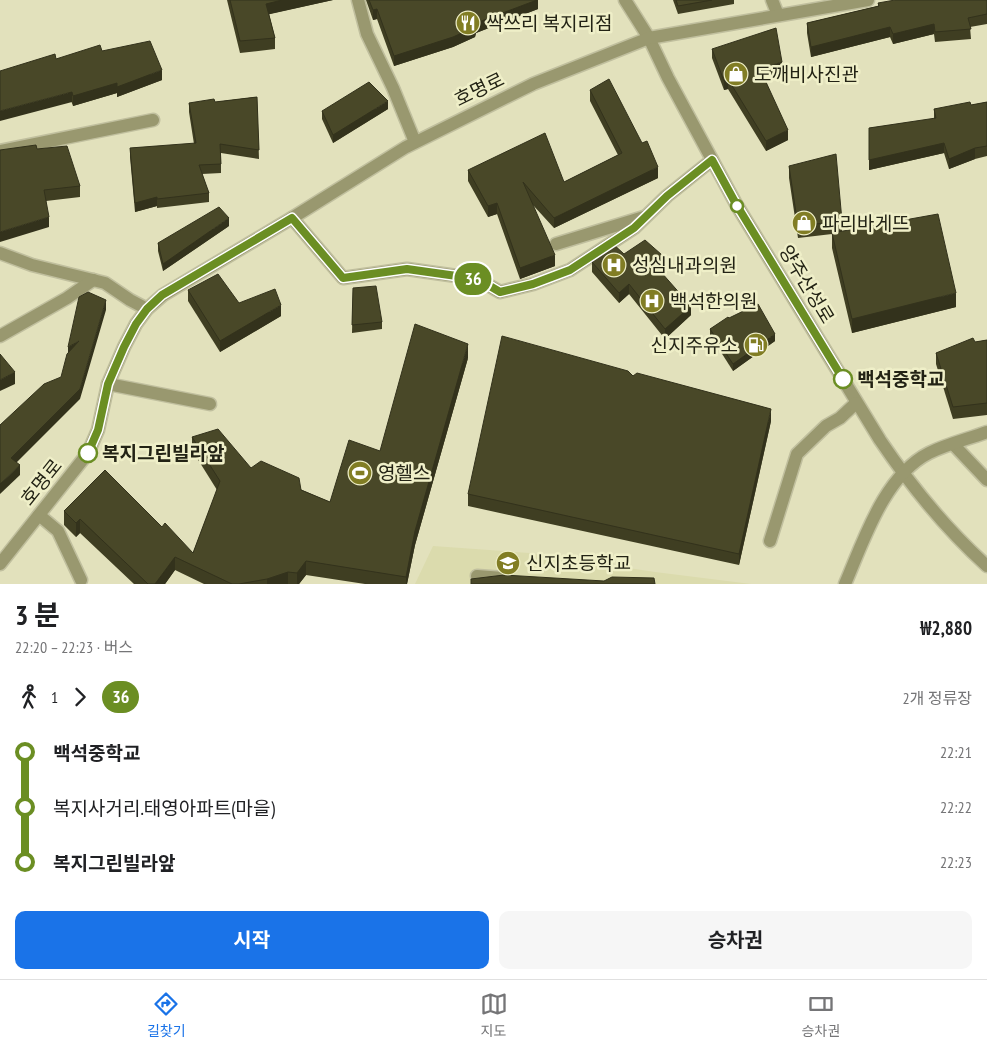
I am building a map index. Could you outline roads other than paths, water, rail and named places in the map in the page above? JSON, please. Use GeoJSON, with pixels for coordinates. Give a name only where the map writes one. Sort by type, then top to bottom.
{"type":"FeatureCollection","features":[{"type":"Feature","properties":{"kind":"street"},"geometry":{"type":"LineString","coordinates":[[358,0],[367,34],[393,88],[415,142]]}},
{"type":"Feature","properties":{"kind":"street","name":"양주산성로"},"geometry":{"type":"LineString","coordinates":[[624,0],[649,38],[712,160],[856,403],[902,473],[942,522],[987,566]]}},
{"type":"Feature","properties":{"kind":"street"},"geometry":{"type":"LineString","coordinates":[[772,0],[778,15]]}},
{"type":"Feature","properties":{"kind":"street","name":"호명로"},"geometry":{"type":"LineString","coordinates":[[0,564],[88,453],[98,430],[108,384],[136,324],[147,309],[162,295],[415,142],[533,84],[649,38],[868,0]]}},
{"type":"Feature","properties":{"kind":"street"},"geometry":{"type":"LineString","coordinates":[[0,151],[153,120]]}},
{"type":"Feature","properties":{"kind":"street"},"geometry":{"type":"LineString","coordinates":[[292,218],[343,278],[407,269],[478,279],[500,292],[533,284],[570,270],[634,228],[667,196],[712,160]]}},
{"type":"Feature","properties":{"kind":"street"},"geometry":{"type":"LineString","coordinates":[[556,244],[647,216]]}},
{"type":"Feature","properties":{"kind":"street"},"geometry":{"type":"LineString","coordinates":[[0,253],[32,265],[105,283],[147,309]]}},
{"type":"Feature","properties":{"kind":"street"},"geometry":{"type":"LineString","coordinates":[[0,336],[67,298],[92,280]]}},
{"type":"Feature","properties":{"kind":"street"},"geometry":{"type":"LineString","coordinates":[[108,384],[210,404]]}},
{"type":"Feature","properties":{"kind":"street"},"geometry":{"type":"LineString","coordinates":[[770,542],[797,454],[826,426],[840,418],[856,403]]}},
{"type":"Feature","properties":{"kind":"street"},"geometry":{"type":"LineString","coordinates":[[845,584],[877,512],[902,473],[928,454],[987,432]]}},
{"type":"Feature","properties":{"kind":"street"},"geometry":{"type":"LineString","coordinates":[[953,444],[987,480]]}},
{"type":"Feature","properties":{"kind":"street"},"geometry":{"type":"LineString","coordinates":[[39,515],[58,531],[81,580]]}},
{"type":"Feature","properties":{"kind":"street"},"geometry":{"type":"LineString","coordinates":[[477,576],[516,579]]}},
{"type":"Feature","properties":{"kind":"place","name":"싹쓰리 복지리점"},"geometry":{"type":"Point","coordinates":[468,23]}},
{"type":"Feature","properties":{"kind":"place","name":"도깨비사진관"},"geometry":{"type":"Point","coordinates":[736,74]}},
{"type":"Feature","properties":{"kind":"place","name":"파리바게뜨"},"geometry":{"type":"Point","coordinates":[804,223]}},
{"type":"Feature","properties":{"kind":"place","name":"성심내과의원"},"geometry":{"type":"Point","coordinates":[614,265]}},
{"type":"Feature","properties":{"kind":"place","name":"백석한의원"},"geometry":{"type":"Point","coordinates":[652,301]}},
{"type":"Feature","properties":{"kind":"place","name":"신지주유소"},"geometry":{"type":"Point","coordinates":[756,345]}},
{"type":"Feature","properties":{"kind":"place","name":"백석중학교"},"geometry":{"type":"Point","coordinates":[843,379]}},
{"type":"Feature","properties":{"kind":"place","name":"복지그린빌라앞"},"geometry":{"type":"Point","coordinates":[88,453]}},
{"type":"Feature","properties":{"kind":"place","name":"영헬스"},"geometry":{"type":"Point","coordinates":[360,473]}},
{"type":"Feature","properties":{"kind":"place","name":"신지초등학교"},"geometry":{"type":"Point","coordinates":[508,563]}}]}
